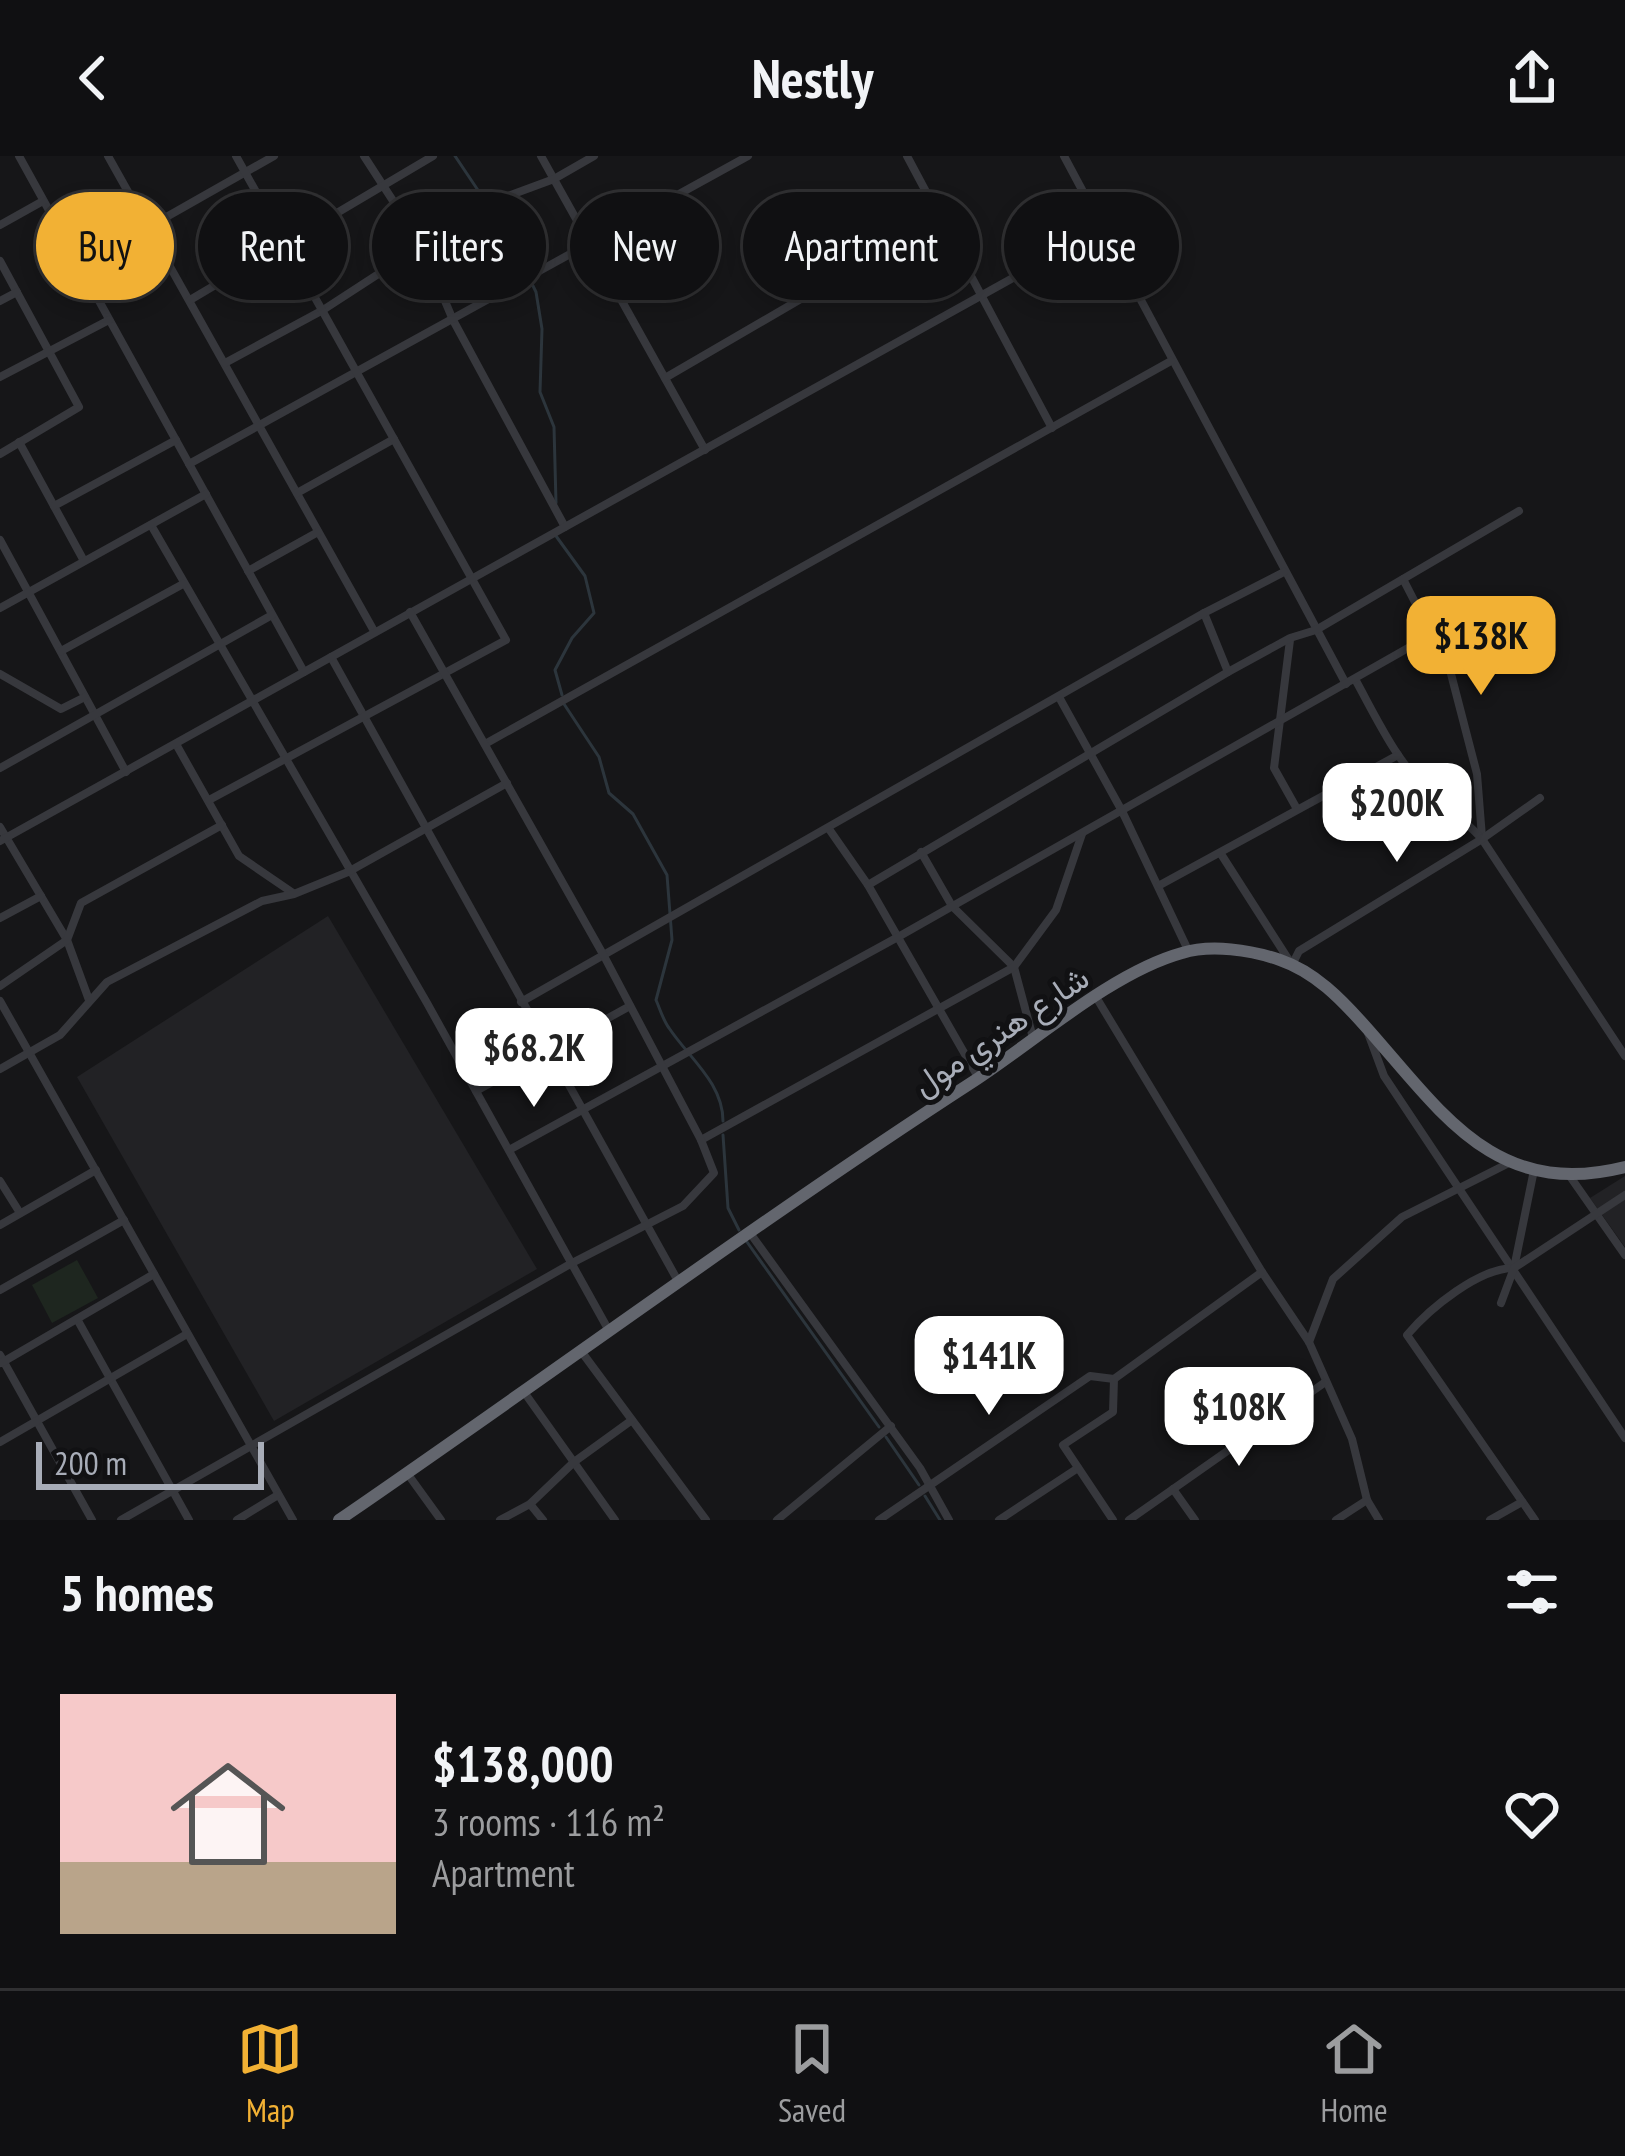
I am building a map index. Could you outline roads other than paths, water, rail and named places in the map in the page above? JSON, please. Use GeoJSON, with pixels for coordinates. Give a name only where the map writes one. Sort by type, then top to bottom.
{"type":"FeatureCollection","features":[{"type":"Feature","properties":{"kind":"highway","name":"شارع هنري مول"},"geometry":{"type":"LineString","coordinates":[[339,1520],[608,1329],[1033,1040],[1155,963],[1188,950],[1250,952],[1314,977],[1465,1134],[1509,1162],[1568,1173],[1625,1167]]}},
{"type":"Feature","properties":{"kind":"street"},"geometry":{"type":"LineString","coordinates":[[19,156],[39,192]]}},
{"type":"Feature","properties":{"kind":"street"},"geometry":{"type":"LineString","coordinates":[[108,156],[128,192]]}},
{"type":"Feature","properties":{"kind":"street"},"geometry":{"type":"LineString","coordinates":[[236,156],[256,192]]}},
{"type":"Feature","properties":{"kind":"street"},"geometry":{"type":"LineString","coordinates":[[174,213],[274,156]]}},
{"type":"Feature","properties":{"kind":"street"},"geometry":{"type":"LineString","coordinates":[[364,156],[385,192]]}},
{"type":"Feature","properties":{"kind":"street"},"geometry":{"type":"LineString","coordinates":[[348,206],[433,156]]}},
{"type":"Feature","properties":{"kind":"street"},"geometry":{"type":"LineString","coordinates":[[541,156],[570,206]]}},
{"type":"Feature","properties":{"kind":"street"},"geometry":{"type":"LineString","coordinates":[[519,192],[595,156]]}},
{"type":"Feature","properties":{"kind":"street"},"geometry":{"type":"LineString","coordinates":[[683,192],[748,156]]}},
{"type":"Feature","properties":{"kind":"street"},"geometry":{"type":"LineString","coordinates":[[907,156],[1052,428]]}},
{"type":"Feature","properties":{"kind":"street"},"geometry":{"type":"LineString","coordinates":[[1064,156],[1082,192]]}},
{"type":"Feature","properties":{"kind":"street"},"geometry":{"type":"LineString","coordinates":[[0,225],[36,205]]}},
{"type":"Feature","properties":{"kind":"street"},"geometry":{"type":"LineString","coordinates":[[189,464],[570,254]]}},
{"type":"Feature","properties":{"kind":"street"},"geometry":{"type":"LineString","coordinates":[[0,261],[80,407],[0,454]]}},
{"type":"Feature","properties":{"kind":"street"},"geometry":{"type":"LineString","coordinates":[[174,272],[374,632]]}},
{"type":"Feature","properties":{"kind":"street"},"geometry":{"type":"LineString","coordinates":[[225,363],[323,310],[372,277]]}},
{"type":"Feature","properties":{"kind":"street"},"geometry":{"type":"LineString","coordinates":[[3,839],[1004,284]]}},
{"type":"Feature","properties":{"kind":"street"},"geometry":{"type":"LineString","coordinates":[[0,301],[17,292]]}},
{"type":"Feature","properties":{"kind":"street"},"geometry":{"type":"LineString","coordinates":[[190,300],[198,295]]}},
{"type":"Feature","properties":{"kind":"street"},"geometry":{"type":"LineString","coordinates":[[98,300],[304,672]]}},
{"type":"Feature","properties":{"kind":"street"},"geometry":{"type":"LineString","coordinates":[[209,800],[506,640],[317,300]]}},
{"type":"Feature","properties":{"kind":"street"},"geometry":{"type":"LineString","coordinates":[[445,300],[565,527]]}},
{"type":"Feature","properties":{"kind":"street"},"geometry":{"type":"LineString","coordinates":[[623,300],[705,450]]}},
{"type":"Feature","properties":{"kind":"street"},"geometry":{"type":"LineString","coordinates":[[665,377],[799,300]]}},
{"type":"Feature","properties":{"kind":"street"},"geometry":{"type":"LineString","coordinates":[[1139,300],[1316,630],[1398,755],[1482,839],[1625,1056]]}},
{"type":"Feature","properties":{"kind":"street"},"geometry":{"type":"LineString","coordinates":[[0,377],[109,320]]}},
{"type":"Feature","properties":{"kind":"street"},"geometry":{"type":"LineString","coordinates":[[484,744],[1171,361]]}},
{"type":"Feature","properties":{"kind":"street"},"geometry":{"type":"LineString","coordinates":[[297,494],[394,439]]}},
{"type":"Feature","properties":{"kind":"street"},"geometry":{"type":"LineString","coordinates":[[54,506],[176,440]]}},
{"type":"Feature","properties":{"kind":"street"},"geometry":{"type":"LineString","coordinates":[[19,442],[84,561]]}},
{"type":"Feature","properties":{"kind":"street"},"geometry":{"type":"LineString","coordinates":[[0,608],[206,494]]}},
{"type":"Feature","properties":{"kind":"street"},"geometry":{"type":"LineString","coordinates":[[868,885],[1228,672],[1290,638],[1316,630],[1519,511]]}},
{"type":"Feature","properties":{"kind":"street"},"geometry":{"type":"LineString","coordinates":[[151,525],[608,1329]]}},
{"type":"Feature","properties":{"kind":"street"},"geometry":{"type":"LineString","coordinates":[[248,571],[318,532]]}},
{"type":"Feature","properties":{"kind":"street"},"geometry":{"type":"LineString","coordinates":[[0,540],[126,772]]}},
{"type":"Feature","properties":{"kind":"street"},"geometry":{"type":"LineString","coordinates":[[521,1002],[1284,572]]}},
{"type":"Feature","properties":{"kind":"street"},"geometry":{"type":"LineString","coordinates":[[1403,578],[1450,670],[1477,774],[1482,839]]}},
{"type":"Feature","properties":{"kind":"street"},"geometry":{"type":"LineString","coordinates":[[61,651],[183,584]]}},
{"type":"Feature","properties":{"kind":"street"},"geometry":{"type":"LineString","coordinates":[[121,1520],[572,1263],[683,1206],[714,1173],[604,956],[410,612]]}},
{"type":"Feature","properties":{"kind":"street"},"geometry":{"type":"LineString","coordinates":[[1204,613],[1228,672]]}},
{"type":"Feature","properties":{"kind":"street"},"geometry":{"type":"LineString","coordinates":[[0,768],[272,615]]}},
{"type":"Feature","properties":{"kind":"street"},"geometry":{"type":"LineString","coordinates":[[509,1150],[898,937],[1431,635]]}},
{"type":"Feature","properties":{"kind":"street"},"geometry":{"type":"LineString","coordinates":[[1290,638],[1274,768],[1297,809]]}},
{"type":"Feature","properties":{"kind":"street"},"geometry":{"type":"LineString","coordinates":[[331,656],[678,1281]]}},
{"type":"Feature","properties":{"kind":"street"},"geometry":{"type":"LineString","coordinates":[[1,677],[61,709],[86,697]]}},
{"type":"Feature","properties":{"kind":"street"},"geometry":{"type":"LineString","coordinates":[[1058,697],[1122,811],[1188,950]]}},
{"type":"Feature","properties":{"kind":"street"},"geometry":{"type":"LineString","coordinates":[[176,744],[239,856],[294,894]]}},
{"type":"Feature","properties":{"kind":"street"},"geometry":{"type":"LineString","coordinates":[[1160,886],[1398,755]]}},
{"type":"Feature","properties":{"kind":"street"},"geometry":{"type":"LineString","coordinates":[[0,1070],[60,1035],[107,982],[262,901],[348,872],[507,783]]}},
{"type":"Feature","properties":{"kind":"street"},"geometry":{"type":"LineString","coordinates":[[1292,965],[1299,951],[1540,798]]}},
{"type":"Feature","properties":{"kind":"street"},"geometry":{"type":"LineString","coordinates":[[0,986],[67,940],[81,903],[222,825]]}},
{"type":"Feature","properties":{"kind":"street"},"geometry":{"type":"LineString","coordinates":[[0,827],[67,940],[89,1000]]}},
{"type":"Feature","properties":{"kind":"street"},"geometry":{"type":"LineString","coordinates":[[829,829],[868,885],[979,1078]]}},
{"type":"Feature","properties":{"kind":"street"},"geometry":{"type":"LineString","coordinates":[[701,1140],[1014,967],[1056,910],[1082,833]]}},
{"type":"Feature","properties":{"kind":"street"},"geometry":{"type":"LineString","coordinates":[[921,852],[952,906],[1014,967],[1033,1040]]}},
{"type":"Feature","properties":{"kind":"street"},"geometry":{"type":"LineString","coordinates":[[1220,854],[1292,965]]}},
{"type":"Feature","properties":{"kind":"street"},"geometry":{"type":"LineString","coordinates":[[0,918],[41,896]]}},
{"type":"Feature","properties":{"kind":"street"},"geometry":{"type":"LineString","coordinates":[[1096,998],[1309,1342],[1352,1439],[1367,1500],[1379,1520]]}},
{"type":"Feature","properties":{"kind":"street"},"geometry":{"type":"LineString","coordinates":[[0,1001],[293,1520]]}},
{"type":"Feature","properties":{"kind":"street"},"geometry":{"type":"LineString","coordinates":[[476,1091],[630,1006]]}},
{"type":"Feature","properties":{"kind":"street"},"geometry":{"type":"LineString","coordinates":[[1365,1026],[1384,1076],[1625,1438]]}},
{"type":"Feature","properties":{"kind":"street"},"geometry":{"type":"LineString","coordinates":[[1309,1342],[1333,1279],[1402,1217],[1509,1162]]}},
{"type":"Feature","properties":{"kind":"street"},"geometry":{"type":"LineString","coordinates":[[0,1225],[96,1170]]}},
{"type":"Feature","properties":{"kind":"street"},"geometry":{"type":"LineString","coordinates":[[1502,1303],[1534,1170]]}},
{"type":"Feature","properties":{"kind":"street"},"geometry":{"type":"LineString","coordinates":[[1568,1173],[1625,1255]]}},
{"type":"Feature","properties":{"kind":"street"},"geometry":{"type":"LineString","coordinates":[[0,1181],[20,1214]]}},
{"type":"Feature","properties":{"kind":"street"},"geometry":{"type":"LineString","coordinates":[[1534,1520],[1407,1335],[1428,1311],[1496,1268],[1514,1268],[1625,1195]]}},
{"type":"Feature","properties":{"kind":"street"},"geometry":{"type":"LineString","coordinates":[[0,1290],[124,1220]]}},
{"type":"Feature","properties":{"kind":"street"},"geometry":{"type":"LineString","coordinates":[[749,1232],[891,1426],[949,1520]]}},
{"type":"Feature","properties":{"kind":"street"},"geometry":{"type":"LineString","coordinates":[[879,1520],[1090,1376],[1114,1379],[1262,1272]]}},
{"type":"Feature","properties":{"kind":"street"},"geometry":{"type":"LineString","coordinates":[[92,1520],[1,1360],[154,1274]]}},
{"type":"Feature","properties":{"kind":"street"},"geometry":{"type":"LineString","coordinates":[[77,1318],[189,1520]]}},
{"type":"Feature","properties":{"kind":"street"},"geometry":{"type":"LineString","coordinates":[[0,1442],[187,1334]]}},
{"type":"Feature","properties":{"kind":"street"},"geometry":{"type":"LineString","coordinates":[[580,1350],[706,1520]]}},
{"type":"Feature","properties":{"kind":"street"},"geometry":{"type":"LineString","coordinates":[[1113,1520],[1063,1445],[1113,1412],[1114,1379]]}},
{"type":"Feature","properties":{"kind":"street"},"geometry":{"type":"LineString","coordinates":[[1129,1520],[1324,1382]]}},
{"type":"Feature","properties":{"kind":"street"},"geometry":{"type":"LineString","coordinates":[[523,1391],[615,1520]]}},
{"type":"Feature","properties":{"kind":"street"},"geometry":{"type":"LineString","coordinates":[[500,1520],[530,1504],[574,1462],[632,1420]]}},
{"type":"Feature","properties":{"kind":"street"},"geometry":{"type":"LineString","coordinates":[[777,1520],[891,1426]]}},
{"type":"Feature","properties":{"kind":"street"},"geometry":{"type":"LineString","coordinates":[[999,1520],[1078,1468]]}},
{"type":"Feature","properties":{"kind":"street"},"geometry":{"type":"LineString","coordinates":[[407,1473],[441,1520]]}},
{"type":"Feature","properties":{"kind":"street"},"geometry":{"type":"LineString","coordinates":[[1173,1489],[1195,1520]]}},
{"type":"Feature","properties":{"kind":"street"},"geometry":{"type":"LineString","coordinates":[[236,1520],[278,1495]]}},
{"type":"Feature","properties":{"kind":"street"},"geometry":{"type":"LineString","coordinates":[[1336,1520],[1367,1500]]}},
{"type":"Feature","properties":{"kind":"street"},"geometry":{"type":"LineString","coordinates":[[1490,1520],[1522,1502]]}},
{"type":"Feature","properties":{"kind":"street"},"geometry":{"type":"LineString","coordinates":[[530,1504],[543,1520]]}},
{"type":"Feature","properties":{"kind":"waterway"},"geometry":{"type":"LineString","coordinates":[[455,156],[508,235],[536,292],[542,329],[540,392],[554,427],[556,503]]}},
{"type":"Feature","properties":{"kind":"waterway"},"geometry":{"type":"LineString","coordinates":[[556,536],[585,576],[594,613],[572,638],[555,670],[562,695]]}},
{"type":"Feature","properties":{"kind":"waterway"},"geometry":{"type":"LineString","coordinates":[[564,704],[599,757],[609,793],[633,814],[667,875],[672,940],[656,1000],[667,1025],[711,1083],[723,1121]]}},
{"type":"Feature","properties":{"kind":"waterway"},"geometry":{"type":"LineString","coordinates":[[723,1135],[728,1208],[739,1230]]}},
{"type":"Feature","properties":{"kind":"waterway"},"geometry":{"type":"LineString","coordinates":[[747,1242],[879,1427]]}},
{"type":"Feature","properties":{"kind":"waterway"},"geometry":{"type":"LineString","coordinates":[[886,1437],[919,1485]]}},
{"type":"Feature","properties":{"kind":"waterway"},"geometry":{"type":"LineString","coordinates":[[925,1496],[940,1520]]}}]}
